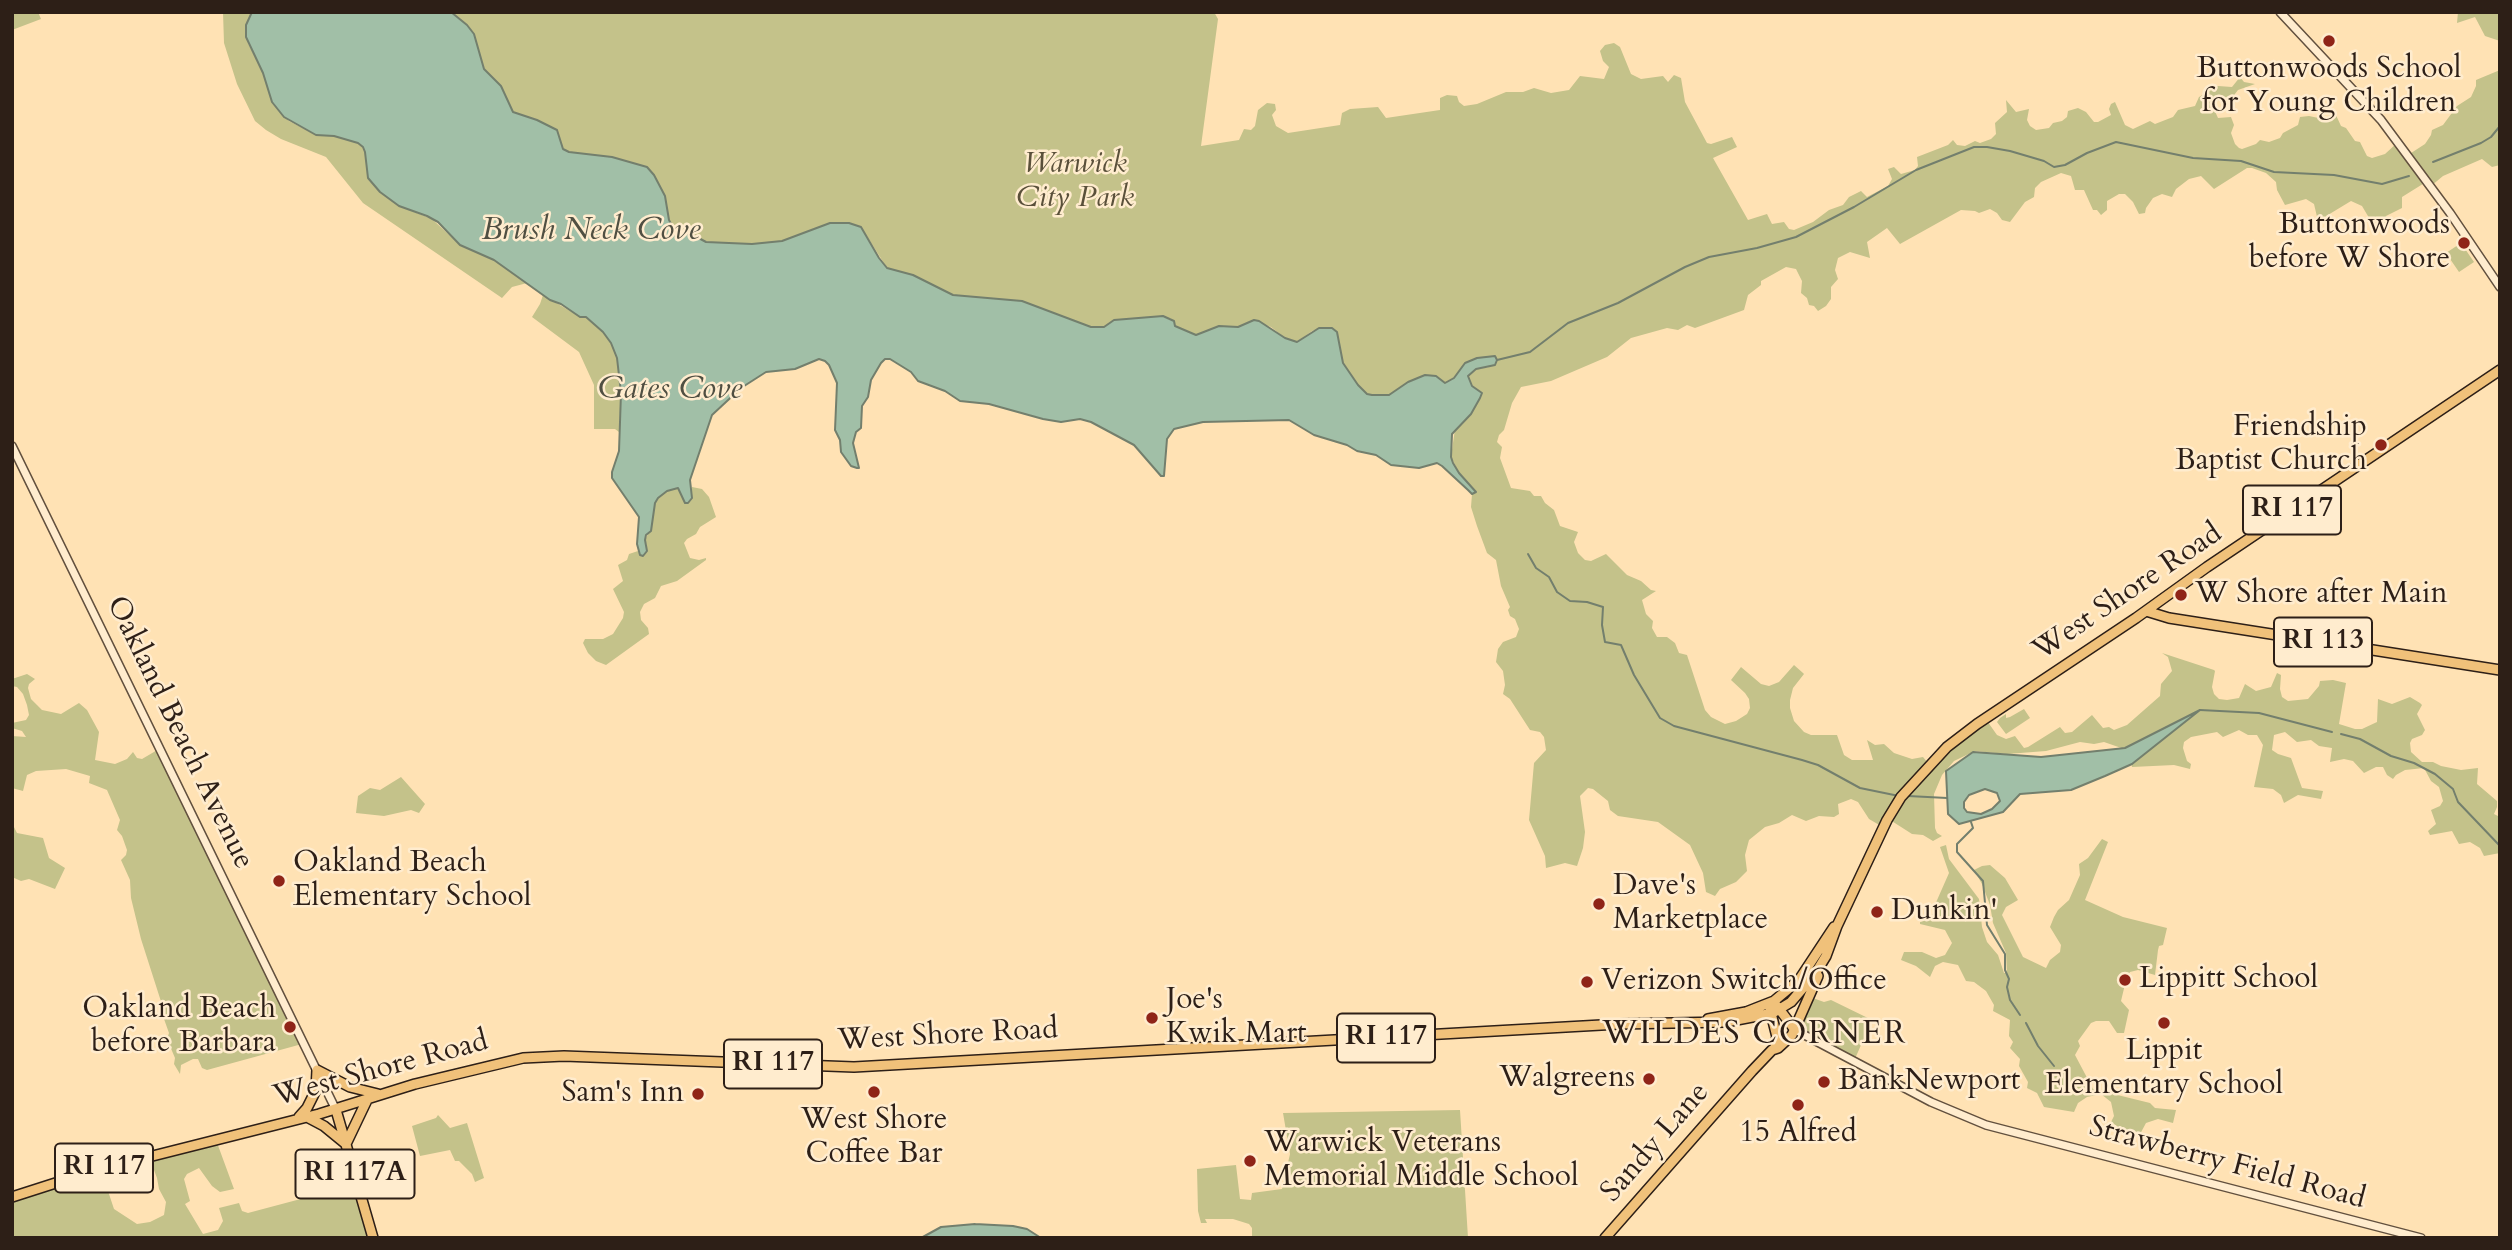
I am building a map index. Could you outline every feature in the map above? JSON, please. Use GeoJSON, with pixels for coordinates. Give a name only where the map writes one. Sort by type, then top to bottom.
{"type":"FeatureCollection","features":[{"type":"Feature","properties":{"kind":"main road","name":"West Shore Road"},"geometry":{"type":"LineString","coordinates":[[12,1197],[93,1171],[336,1110],[383,1094],[510,1060],[546,1056],[854,1067],[1694,1022],[1737,1022],[1791,1002],[1810,982],[1824,960],[1877,838],[1892,812],[1933,761],[1968,731],[2500,370]]}},
{"type":"Feature","properties":{"kind":"main road","name":"RI 113"},"geometry":{"type":"LineString","coordinates":[[2146,611],[2169,618],[2500,670]]}},
{"type":"Feature","properties":{"kind":"main road","name":"West Shore Road"},"geometry":{"type":"LineString","coordinates":[[1694,1022],[1774,1007],[1799,980],[1844,911]]}},
{"type":"Feature","properties":{"kind":"main road","name":"Sandy Lane"},"geometry":{"type":"LineString","coordinates":[[1605,1238],[1774,1047],[1781,1045],[1795,1030],[1824,960]]}},
{"type":"Feature","properties":{"kind":"main road"},"geometry":{"type":"LineString","coordinates":[[1774,1007],[1795,1030]]}},
{"type":"Feature","properties":{"kind":"main road"},"geometry":{"type":"LineString","coordinates":[[1774,1007],[1774,1047]]}},
{"type":"Feature","properties":{"kind":"main road"},"geometry":{"type":"LineString","coordinates":[[1737,1022],[1764,1023],[1776,1030]]}},
{"type":"Feature","properties":{"kind":"main road"},"geometry":{"type":"LineString","coordinates":[[367,1100],[346,1144],[324,1126],[301,1118],[316,1090],[317,1070],[350,1087],[372,1094],[383,1094]]}},
{"type":"Feature","properties":{"kind":"main road","name":"Oakland Beach Avenue"},"geometry":{"type":"LineString","coordinates":[[336,1110],[373,1238]]}},
{"type":"Feature","properties":{"kind":"street"},"geometry":{"type":"LineString","coordinates":[[2280,12],[2366,102],[2388,129],[2500,287]]}},
{"type":"Feature","properties":{"kind":"street","name":"Oakland Beach Avenue"},"geometry":{"type":"LineString","coordinates":[[12,446],[336,1110]]}},
{"type":"Feature","properties":{"kind":"street","name":"Strawberry Field Road"},"geometry":{"type":"LineString","coordinates":[[1795,1030],[1920,1097],[1986,1125],[2421,1238]]}},
{"type":"Feature","properties":{"kind":"green space"},"geometry":{"type":"Polygon","coordinates":[[[12,12],[38,12],[41,19],[12,30],[12,12]]]}},
{"type":"Feature","properties":{"kind":"green space"},"geometry":{"type":"Polygon","coordinates":[[[223,12],[252,12],[246,25],[248,43],[263,73],[272,102],[289,121],[316,135],[334,136],[358,143],[365,153],[368,178],[380,192],[399,206],[432,219],[460,245],[494,260],[527,283],[512,287],[502,298],[363,203],[326,157],[281,139],[255,121],[237,84],[224,43],[223,12]]]}},
{"type":"Feature","properties":{"kind":"green space","name":"Warwick City Park"},"geometry":{"type":"Polygon","coordinates":[[[451,12],[1214,12],[1218,19],[1201,146],[1239,140],[1244,129],[1251,130],[1255,126],[1258,110],[1267,103],[1275,104],[1276,110],[1272,115],[1276,126],[1288,133],[1340,125],[1342,113],[1350,109],[1378,107],[1386,118],[1440,110],[1440,98],[1447,95],[1457,96],[1464,106],[1477,104],[1506,92],[1523,92],[1534,88],[1551,93],[1569,90],[1580,76],[1604,79],[1609,67],[1603,61],[1600,51],[1605,45],[1614,43],[1620,47],[1631,74],[1641,79],[1663,76],[1668,82],[1674,75],[1681,78],[1685,102],[1707,143],[1732,137],[1737,147],[1713,158],[1748,220],[1767,214],[1772,224],[1784,222],[1789,229],[1794,230],[1843,205],[1849,197],[1861,191],[1867,197],[1888,186],[1892,179],[1888,169],[1894,167],[1901,174],[1915,170],[1918,166],[1917,157],[1948,145],[1953,140],[1957,145],[1965,146],[1975,141],[1980,143],[1991,139],[1996,134],[1995,123],[2007,112],[2006,100],[2016,112],[2029,109],[2027,120],[2036,130],[2049,128],[2053,123],[2067,117],[2068,111],[2078,108],[2086,112],[2094,122],[2098,122],[2111,115],[2109,109],[2115,102],[2125,125],[2133,129],[2150,121],[2155,124],[2173,117],[2178,110],[2195,106],[2199,97],[2218,86],[2232,87],[2240,77],[2244,82],[2255,84],[2238,90],[2231,99],[2221,99],[2214,103],[2213,107],[2218,118],[2231,117],[2234,125],[2231,133],[2239,148],[2256,144],[2260,140],[2269,142],[2280,138],[2283,133],[2298,125],[2300,117],[2323,119],[2335,113],[2341,126],[2346,128],[2355,141],[2360,142],[2367,156],[2372,158],[2385,154],[2397,143],[2408,155],[2425,144],[2432,130],[2443,125],[2457,106],[2471,97],[2476,80],[2500,70],[2500,165],[2492,167],[2482,159],[2443,176],[2431,186],[2426,182],[2402,197],[2402,208],[2386,216],[2389,227],[2375,228],[2362,206],[2351,201],[2318,221],[2314,204],[2306,199],[2285,205],[2276,182],[2266,173],[2252,168],[2247,168],[2214,189],[2201,176],[2189,179],[2176,189],[2172,197],[2162,194],[2153,198],[2145,213],[2139,214],[2125,194],[2119,194],[2107,201],[2107,210],[2101,215],[2097,210],[2093,210],[2084,190],[2075,190],[2071,176],[2061,173],[2041,182],[2035,188],[2034,197],[2025,202],[2010,222],[2002,220],[1990,209],[1979,213],[1961,210],[1900,244],[1887,228],[1867,242],[1870,258],[1850,252],[1838,258],[1835,270],[1838,279],[1831,287],[1831,299],[1818,311],[1809,305],[1807,298],[1801,293],[1802,281],[1796,269],[1786,267],[1761,281],[1761,285],[1748,295],[1744,310],[1695,328],[1687,325],[1678,330],[1667,328],[1631,338],[1607,357],[1551,381],[1521,387],[1497,442],[1502,447],[1500,458],[1511,488],[1541,496],[1554,510],[1560,526],[1578,532],[1574,542],[1578,553],[1585,560],[1591,561],[1606,554],[1627,575],[1656,591],[1642,600],[1646,614],[1653,621],[1652,628],[1657,637],[1667,637],[1675,643],[1679,653],[1687,655],[1705,710],[1711,717],[1725,724],[1747,714],[1750,708],[1745,693],[1731,680],[1741,667],[1761,684],[1769,686],[1779,682],[1794,665],[1804,674],[1793,688],[1790,700],[1794,721],[1804,732],[1811,735],[1837,735],[1844,755],[1852,760],[1873,760],[1867,740],[1875,745],[1884,744],[1894,753],[1912,759],[1923,757],[1928,763],[1985,718],[1997,735],[2006,739],[2015,736],[2024,748],[2060,727],[2065,733],[2072,732],[2092,715],[2103,728],[2114,730],[2127,725],[2160,696],[2161,684],[2172,671],[2168,657],[2162,653],[2214,670],[2212,687],[2219,699],[2239,698],[2245,684],[2256,691],[2271,687],[2277,673],[2281,675],[2282,697],[2288,701],[2308,699],[2320,681],[2333,680],[2346,683],[2339,724],[2355,729],[2362,729],[2377,722],[2378,699],[2392,704],[2410,697],[2422,705],[2417,714],[2425,730],[2422,735],[2412,739],[2411,752],[2422,762],[2433,762],[2461,770],[2478,768],[2477,784],[2497,801],[2494,814],[2500,817],[2500,853],[2484,856],[2480,848],[2470,842],[2459,844],[2452,831],[2430,835],[2428,831],[2436,824],[2431,810],[2440,806],[2443,801],[2439,787],[2431,781],[2424,768],[2405,770],[2393,779],[2383,767],[2376,767],[2364,773],[2353,761],[2344,759],[2330,762],[2332,748],[2319,746],[2311,740],[2297,742],[2285,732],[2274,735],[2272,750],[2291,758],[2302,788],[2323,791],[2321,799],[2298,795],[2284,803],[2281,795],[2273,789],[2254,787],[2263,745],[2257,735],[2248,735],[2239,730],[2223,737],[2217,732],[2191,737],[2184,742],[2183,748],[2187,761],[2191,764],[2190,769],[2174,765],[2132,767],[2130,751],[2104,742],[2080,742],[2046,751],[2007,754],[1975,751],[1954,761],[1942,775],[1934,794],[1935,828],[1942,836],[1933,841],[1923,835],[1912,834],[1887,818],[1881,826],[1869,819],[1858,802],[1851,799],[1838,804],[1839,814],[1834,817],[1819,816],[1806,821],[1792,815],[1765,827],[1749,840],[1745,855],[1747,871],[1736,882],[1720,889],[1715,896],[1706,892],[1703,873],[1690,845],[1658,822],[1618,816],[1610,810],[1608,801],[1588,788],[1580,796],[1585,832],[1577,866],[1565,863],[1546,868],[1545,856],[1529,820],[1534,763],[1546,750],[1544,737],[1540,732],[1530,730],[1510,699],[1503,694],[1503,671],[1496,662],[1498,649],[1503,642],[1516,637],[1519,629],[1508,610],[1510,607],[1501,586],[1496,560],[1487,553],[1471,507],[1472,494],[1476,492],[1459,473],[1451,457],[1455,429],[1467,418],[1481,393],[1472,386],[1468,376],[1477,369],[1489,367],[1489,356],[1465,363],[1454,378],[1445,384],[1436,376],[1425,375],[1408,382],[1389,395],[1372,395],[1358,385],[1343,363],[1340,351],[1325,327],[1312,331],[1297,342],[1254,321],[1243,326],[1219,326],[1196,335],[1175,326],[1170,318],[1114,320],[1104,327],[1091,327],[1022,301],[953,295],[913,275],[887,268],[861,227],[849,223],[824,225],[782,241],[752,244],[706,242],[675,231],[669,220],[665,196],[647,167],[612,157],[569,152],[563,149],[557,130],[513,112],[501,86],[484,69],[474,34],[451,12]]]}},
{"type":"Feature","properties":{"kind":"green space"},"geometry":{"type":"Polygon","coordinates":[[[2458,12],[2500,12],[2500,41],[2485,36],[2475,17],[2457,23],[2458,12]]]}},
{"type":"Feature","properties":{"kind":"green space"},"geometry":{"type":"Polygon","coordinates":[[[2461,243],[2474,262],[2459,272],[2446,253],[2461,243]]]}},
{"type":"Feature","properties":{"kind":"green space"},"geometry":{"type":"Polygon","coordinates":[[[543,295],[575,314],[586,317],[603,332],[614,348],[621,393],[619,432],[615,429],[594,429],[594,385],[579,352],[532,317],[543,295]]]}},
{"type":"Feature","properties":{"kind":"green space"},"geometry":{"type":"Polygon","coordinates":[[[692,487],[702,489],[709,497],[716,517],[700,527],[696,534],[684,543],[690,558],[706,560],[677,581],[661,586],[655,598],[644,604],[640,612],[641,620],[648,628],[649,634],[606,665],[596,661],[583,643],[585,639],[603,639],[613,634],[623,618],[624,612],[613,589],[623,581],[618,565],[627,560],[629,554],[638,551],[640,555],[647,546],[645,540],[652,526],[658,498],[667,491],[678,488],[685,503],[688,503],[692,487]]]}},
{"type":"Feature","properties":{"kind":"green space"},"geometry":{"type":"Polygon","coordinates":[[[27,674],[35,679],[28,688],[31,699],[42,710],[61,714],[79,703],[87,710],[99,732],[95,760],[115,764],[127,759],[133,752],[137,758],[142,759],[159,749],[302,1044],[207,1070],[202,1068],[198,1059],[193,1059],[181,1065],[180,1074],[174,1064],[175,1058],[167,1039],[169,1033],[165,1014],[141,939],[131,898],[130,880],[121,860],[127,850],[117,830],[120,820],[107,790],[89,783],[90,776],[66,769],[36,771],[27,775],[23,791],[12,788],[12,736],[26,737],[22,731],[12,728],[12,723],[26,720],[29,715],[23,694],[17,687],[12,686],[12,679],[27,674]]]}},
{"type":"Feature","properties":{"kind":"green space"},"geometry":{"type":"Polygon","coordinates":[[[2024,709],[2030,718],[2006,734],[1997,722],[2006,714],[2006,718],[2024,709]]]}},
{"type":"Feature","properties":{"kind":"green space"},"geometry":{"type":"Polygon","coordinates":[[[401,777],[425,804],[419,813],[411,810],[384,816],[356,813],[358,796],[370,788],[380,790],[401,777]]]}},
{"type":"Feature","properties":{"kind":"green space"},"geometry":{"type":"Polygon","coordinates":[[[12,823],[17,833],[43,838],[49,858],[65,868],[55,889],[29,879],[21,881],[12,877],[12,823]]]}},
{"type":"Feature","properties":{"kind":"green space"},"geometry":{"type":"Polygon","coordinates":[[[2102,839],[2108,842],[2085,900],[2123,917],[2167,928],[2163,945],[2159,946],[2155,975],[2138,970],[2127,976],[2121,1001],[2129,1010],[2124,1033],[2117,1033],[2109,1021],[2091,1023],[2078,1041],[2080,1046],[2075,1055],[2093,1089],[2150,1103],[2155,1108],[2176,1110],[2173,1123],[2158,1119],[2146,1123],[2139,1136],[2129,1130],[2120,1132],[2111,1122],[2114,1116],[2111,1102],[2101,1094],[2087,1097],[2078,1103],[2074,1112],[2044,1107],[2037,1093],[2027,1088],[2028,1082],[2019,1066],[2020,1059],[2010,1048],[2013,1042],[2009,1036],[2010,1020],[1993,1011],[1994,1005],[1986,991],[1974,982],[1966,981],[1958,965],[1943,962],[1935,966],[1930,977],[1916,966],[1901,960],[1904,952],[1922,952],[1936,958],[1945,955],[1952,943],[1945,930],[1920,924],[1929,919],[1936,909],[1934,907],[1949,873],[1940,847],[1946,845],[1949,859],[1979,899],[1982,927],[1987,942],[1998,955],[2004,973],[2007,973],[2006,953],[1993,923],[1982,884],[1974,870],[1982,866],[1990,865],[2005,878],[2018,900],[2006,907],[2002,915],[2023,957],[2046,968],[2050,960],[2060,952],[2061,945],[2050,927],[2054,917],[2069,900],[2080,875],[2079,864],[2088,858],[2102,839]]]}},
{"type":"Feature","properties":{"kind":"green space"},"geometry":{"type":"Polygon","coordinates":[[[1810,997],[1824,1002],[1831,1000],[1872,1020],[1854,1061],[1793,1029],[1810,997]]]}},
{"type":"Feature","properties":{"kind":"green space"},"geometry":{"type":"Polygon","coordinates":[[[1460,1110],[1468,1238],[1252,1238],[1249,1224],[1233,1219],[1205,1219],[1207,1223],[1201,1223],[1198,1211],[1197,1169],[1236,1165],[1240,1199],[1251,1200],[1252,1193],[1282,1189],[1290,1154],[1283,1113],[1460,1110]]]}},
{"type":"Feature","properties":{"kind":"green space"},"geometry":{"type":"Polygon","coordinates":[[[438,1115],[450,1128],[467,1123],[484,1178],[475,1182],[472,1174],[459,1161],[455,1161],[450,1150],[420,1156],[412,1126],[438,1115]]]}},
{"type":"Feature","properties":{"kind":"green space"},"geometry":{"type":"Polygon","coordinates":[[[216,1140],[234,1189],[220,1192],[199,1168],[187,1174],[184,1179],[190,1201],[185,1204],[203,1234],[218,1230],[223,1221],[219,1208],[239,1203],[242,1211],[248,1213],[357,1184],[372,1238],[12,1238],[12,1198],[101,1170],[114,1209],[137,1224],[150,1222],[164,1215],[166,1202],[149,1157],[216,1140]]]}},
{"type":"Feature","properties":{"kind":"water","name":"Brush Neck Cove"},"geometry":{"type":"Polygon","coordinates":[[[252,12],[451,12],[474,34],[484,69],[501,86],[513,112],[557,130],[563,149],[569,152],[612,157],[647,167],[665,196],[669,220],[675,231],[706,242],[752,244],[782,241],[830,223],[849,223],[861,227],[887,268],[913,275],[953,295],[1022,301],[1091,327],[1104,327],[1114,320],[1163,316],[1174,321],[1175,326],[1196,335],[1219,326],[1238,327],[1254,320],[1297,342],[1319,328],[1332,328],[1337,332],[1343,363],[1358,385],[1372,395],[1389,395],[1408,382],[1425,375],[1436,376],[1445,383],[1454,378],[1465,363],[1477,358],[1495,356],[1495,365],[1476,369],[1468,376],[1472,386],[1482,393],[1471,414],[1452,434],[1453,463],[1476,492],[1472,494],[1437,463],[1419,468],[1391,465],[1376,455],[1314,435],[1289,420],[1203,422],[1174,429],[1167,439],[1164,476],[1161,476],[1134,445],[1091,422],[1080,419],[1061,422],[989,404],[960,401],[945,391],[918,381],[911,372],[890,359],[881,363],[871,380],[868,397],[862,406],[861,428],[856,432],[853,443],[857,468],[851,466],[841,452],[840,440],[835,430],[837,383],[829,365],[819,359],[795,369],[766,372],[741,388],[712,415],[690,480],[692,498],[685,503],[678,488],[667,491],[658,498],[651,531],[646,535],[647,551],[643,556],[640,555],[637,544],[639,517],[612,478],[619,451],[621,393],[617,358],[611,343],[586,317],[580,317],[550,300],[494,260],[460,245],[438,222],[399,206],[380,192],[368,178],[365,152],[358,143],[334,136],[316,135],[284,117],[272,102],[263,73],[246,37],[246,25],[252,12]]]}},
{"type":"Feature","properties":{"kind":"water"},"geometry":{"type":"Polygon","coordinates":[[[2200,710],[2132,764],[2105,776],[2071,790],[2020,794],[2003,812],[1959,824],[1948,814],[1946,771],[1973,752],[2041,757],[2125,748],[2200,710]],[[1985,789],[1969,795],[1964,802],[1964,808],[1967,812],[1981,814],[1992,809],[2000,801],[1997,793],[1985,789]]]}},
{"type":"Feature","properties":{"kind":"water"},"geometry":{"type":"Polygon","coordinates":[[[975,1224],[1013,1226],[1027,1229],[1041,1238],[921,1238],[941,1227],[975,1224]]]}},
{"type":"Feature","properties":{"kind":"waterway"},"geometry":{"type":"LineString","coordinates":[[2433,162],[2481,143],[2491,137],[2500,126]]}},
{"type":"Feature","properties":{"kind":"waterway"},"geometry":{"type":"LineString","coordinates":[[1497,360],[1530,352],[1568,323],[1618,303],[1709,257],[1796,237],[1916,170],[1974,147],[2010,151],[2044,161],[2054,167],[2065,165],[2116,142],[2193,158],[2241,161],[2274,172],[2334,175],[2382,184],[2409,176]]}},
{"type":"Feature","properties":{"kind":"waterway"},"geometry":{"type":"LineString","coordinates":[[1528,554],[1536,568],[1549,577],[1557,592],[1570,601],[1603,607],[1605,642],[1621,645],[1634,675],[1660,718],[1674,726],[1818,765],[1860,788],[1899,796]]}},
{"type":"Feature","properties":{"kind":"waterway"},"geometry":{"type":"LineString","coordinates":[[2200,710],[2259,713],[2332,732]]}},
{"type":"Feature","properties":{"kind":"waterway"},"geometry":{"type":"LineString","coordinates":[[2341,734],[2360,739],[2391,756],[2414,763],[2435,774],[2453,789],[2458,802],[2500,846]]}},
{"type":"Feature","properties":{"kind":"waterway"},"geometry":{"type":"LineString","coordinates":[[1908,796],[1947,798]]}},
{"type":"Feature","properties":{"kind":"waterway"},"geometry":{"type":"LineString","coordinates":[[1971,822],[1973,828],[1957,844],[1957,852],[1983,881],[1987,925],[2005,954],[2010,1000],[2020,1015]]}},
{"type":"Feature","properties":{"kind":"waterway"},"geometry":{"type":"LineString","coordinates":[[2026,1023],[2038,1046],[2054,1066]]}},
{"type":"Feature","properties":{"kind":"place","name":"Buttonwoods School for Young Children"},"geometry":{"type":"Point","coordinates":[2329,41]}},
{"type":"Feature","properties":{"kind":"place","name":"Buttonwoods before W Shore"},"geometry":{"type":"Point","coordinates":[2464,243]}},
{"type":"Feature","properties":{"kind":"place","name":"Friendship Baptist Church"},"geometry":{"type":"Point","coordinates":[2381,445]}},
{"type":"Feature","properties":{"kind":"place","name":"W Shore after Main"},"geometry":{"type":"Point","coordinates":[2181,595]}},
{"type":"Feature","properties":{"kind":"place","name":"Oakland Beach Elementary School"},"geometry":{"type":"Point","coordinates":[279,881]}},
{"type":"Feature","properties":{"kind":"place","name":"Dave's Marketplace"},"geometry":{"type":"Point","coordinates":[1599,904]}},
{"type":"Feature","properties":{"kind":"place","name":"Dunkin'"},"geometry":{"type":"Point","coordinates":[1877,912]}},
{"type":"Feature","properties":{"kind":"place","name":"Lippitt School"},"geometry":{"type":"Point","coordinates":[2125,980]}},
{"type":"Feature","properties":{"kind":"place","name":"Verizon Switch/Office"},"geometry":{"type":"Point","coordinates":[1587,982]}},
{"type":"Feature","properties":{"kind":"place","name":"Joe's Kwik Mart"},"geometry":{"type":"Point","coordinates":[1152,1018]}},
{"type":"Feature","properties":{"kind":"place","name":"Lippit Elementary School"},"geometry":{"type":"Point","coordinates":[2164,1023]}},
{"type":"Feature","properties":{"kind":"place","name":"Oakland Beach before Barbara"},"geometry":{"type":"Point","coordinates":[290,1027]}},
{"type":"Feature","properties":{"kind":"place","name":"Walgreens"},"geometry":{"type":"Point","coordinates":[1649,1079]}},
{"type":"Feature","properties":{"kind":"place","name":"BankNewport"},"geometry":{"type":"Point","coordinates":[1824,1082]}},
{"type":"Feature","properties":{"kind":"place","name":"West Shore Coffee Bar"},"geometry":{"type":"Point","coordinates":[874,1092]}},
{"type":"Feature","properties":{"kind":"place","name":"Sam's Inn"},"geometry":{"type":"Point","coordinates":[698,1094]}},
{"type":"Feature","properties":{"kind":"place","name":"15 Alfred"},"geometry":{"type":"Point","coordinates":[1798,1105]}},
{"type":"Feature","properties":{"kind":"place","name":"Warwick Veterans Memorial Middle School"},"geometry":{"type":"Point","coordinates":[1250,1161]}},
{"type":"Feature","properties":{"kind":"district","name":"WILDES CORNER"},"geometry":{"type":"Point","coordinates":[1755,1036]}},
{"type":"Feature","properties":{"kind":"water label","name":"Gates Cove"},"geometry":{"type":"Point","coordinates":[670,391]}}]}
